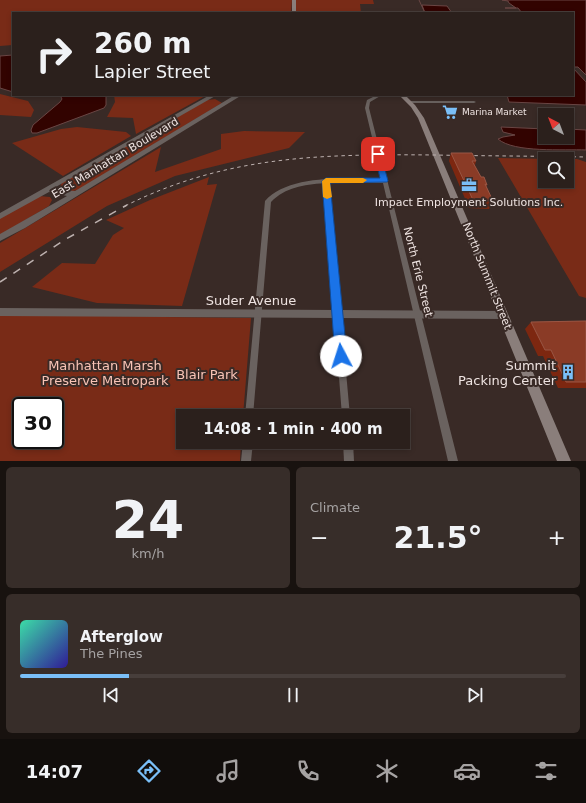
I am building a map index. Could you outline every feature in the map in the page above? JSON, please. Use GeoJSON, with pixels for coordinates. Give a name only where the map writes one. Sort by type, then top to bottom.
{"type":"FeatureCollection","features":[{"type":"Feature","properties":{"kind":"main road"},"geometry":{"type":"LineString","coordinates":[[294,0],[294,12]]}},
{"type":"Feature","properties":{"kind":"main road","name":"North Summit Street"},"geometry":{"type":"LineString","coordinates":[[403,96],[410,102],[421,118],[564,461]]}},
{"type":"Feature","properties":{"kind":"street","name":"East Manhattan Boulevard"},"geometry":{"type":"LineString","coordinates":[[0,216],[50,190],[213,96]]}},
{"type":"Feature","properties":{"kind":"street"},"geometry":{"type":"LineString","coordinates":[[213,96],[228,102]]}},
{"type":"Feature","properties":{"kind":"street","name":"East Manhattan Boulevard"},"geometry":{"type":"LineString","coordinates":[[0,238],[237,96]]}},
{"type":"Feature","properties":{"kind":"street","name":"North Erie Street"},"geometry":{"type":"LineString","coordinates":[[378,96],[368,101],[367,104],[384,181],[453,461]]}},
{"type":"Feature","properties":{"kind":"street"},"geometry":{"type":"LineString","coordinates":[[458,96],[461,102]]}},
{"type":"Feature","properties":{"kind":"street"},"geometry":{"type":"LineString","coordinates":[[410,102],[474,102]]}},
{"type":"Feature","properties":{"kind":"street"},"geometry":{"type":"LineString","coordinates":[[250,409],[266,206],[271,196],[280,190],[289,187],[326,181],[384,181]]}},
{"type":"Feature","properties":{"kind":"street"},"geometry":{"type":"LineString","coordinates":[[326,181],[345,409]]}},
{"type":"Feature","properties":{"kind":"street"},"geometry":{"type":"LineString","coordinates":[[49,210],[54,204],[50,190],[69,194],[79,192]]}},
{"type":"Feature","properties":{"kind":"street","name":"Suder Avenue"},"geometry":{"type":"LineString","coordinates":[[0,312],[503,315]]}},
{"type":"Feature","properties":{"kind":"street"},"geometry":{"type":"LineString","coordinates":[[246,461],[247,449]]}},
{"type":"Feature","properties":{"kind":"street"},"geometry":{"type":"LineString","coordinates":[[348,449],[349,461]]}},
{"type":"Feature","properties":{"kind":"green space"},"geometry":{"type":"Polygon","coordinates":[[[0,0],[292,0],[291,12],[12,12],[12,45],[0,46],[0,0]]]}},
{"type":"Feature","properties":{"kind":"green space"},"geometry":{"type":"Polygon","coordinates":[[[296,0],[373,0],[374,4],[360,4],[361,12],[296,12],[296,0]]]}},
{"type":"Feature","properties":{"kind":"green space"},"geometry":{"type":"Polygon","coordinates":[[[0,94],[28,101],[34,110],[31,117],[0,115],[0,94]]]}},
{"type":"Feature","properties":{"kind":"green space"},"geometry":{"type":"Polygon","coordinates":[[[114,96],[205,96],[136,134],[133,118],[107,117],[115,102],[114,96]]]}},
{"type":"Feature","properties":{"kind":"green space"},"geometry":{"type":"Polygon","coordinates":[[[215,99],[222,103],[78,190],[61,190],[60,187],[62,182],[207,100],[215,99]]]}},
{"type":"Feature","properties":{"kind":"green space"},"geometry":{"type":"Polygon","coordinates":[[[77,127],[126,132],[131,136],[63,176],[12,143],[61,129],[77,127]]]}},
{"type":"Feature","properties":{"kind":"green space"},"geometry":{"type":"Polygon","coordinates":[[[244,131],[305,132],[289,148],[175,176],[107,206],[0,272],[0,243],[161,147],[155,172],[221,149],[221,134],[244,131]]]}},
{"type":"Feature","properties":{"kind":"green space"},"geometry":{"type":"Polygon","coordinates":[[[498,158],[538,159],[538,188],[574,188],[574,159],[586,162],[586,298],[579,296],[498,158]]]}},
{"type":"Feature","properties":{"kind":"green space"},"geometry":{"type":"Polygon","coordinates":[[[209,177],[207,185],[217,184],[182,306],[97,303],[32,287],[62,263],[95,264],[113,235],[124,228],[106,220],[150,200],[209,177]]]}},
{"type":"Feature","properties":{"kind":"green space"},"geometry":{"type":"Polygon","coordinates":[[[39,196],[50,197],[52,200],[49,206],[0,235],[0,218],[39,196]]]}},
{"type":"Feature","properties":{"kind":"green space","name":"Manhattan Marsh Preserve Metropark"},"geometry":{"type":"Polygon","coordinates":[[[0,312],[167,313],[166,317],[251,318],[244,409],[176,409],[176,449],[241,449],[240,461],[0,461],[0,312]]]}},
{"type":"Feature","properties":{"kind":"shaded area"},"geometry":{"type":"Polygon","coordinates":[[[502,0],[586,0],[586,75],[578,67],[574,67],[574,12],[521,12],[508,1],[502,0]]]}},
{"type":"Feature","properties":{"kind":"shaded area"},"geometry":{"type":"Polygon","coordinates":[[[422,5],[447,6],[451,12],[425,12],[422,5]]]}},
{"type":"Feature","properties":{"kind":"shaded area"},"geometry":{"type":"Polygon","coordinates":[[[12,55],[12,92],[0,88],[0,56],[12,55]]]}},
{"type":"Feature","properties":{"kind":"shaded area"},"geometry":{"type":"Polygon","coordinates":[[[574,69],[586,82],[586,105],[509,102],[507,96],[574,96],[574,69]]]}},
{"type":"Feature","properties":{"kind":"shaded area"},"geometry":{"type":"Polygon","coordinates":[[[60,96],[106,96],[106,105],[104,108],[37,133],[32,133],[31,130],[33,125],[62,99],[60,96]]]}},
{"type":"Feature","properties":{"kind":"shaded area"},"geometry":{"type":"Polygon","coordinates":[[[501,127],[538,129],[538,144],[574,144],[574,129],[586,130],[586,150],[540,149],[515,146],[498,139],[515,135],[503,132],[501,127]]]}},
{"type":"Feature","properties":{"kind":"building"},"geometry":{"type":"Polygon","coordinates":[[[451,153],[472,153],[476,161],[472,161],[481,177],[484,177],[487,185],[485,184],[493,201],[473,200],[451,153]]]}},
{"type":"Feature","properties":{"kind":"building","name":"Summit Packing Center"},"geometry":{"type":"Polygon","coordinates":[[[586,321],[586,382],[566,382],[551,350],[545,350],[531,322],[586,321]]]}},
{"type":"Feature","properties":{"kind":"waterway"},"geometry":{"type":"LineString","coordinates":[[419,0],[425,12]]}},
{"type":"Feature","properties":{"kind":"railway"},"geometry":{"type":"LineString","coordinates":[[126,206],[163,189],[201,176],[238,167],[276,161],[354,155],[586,157]]}},
{"type":"Feature","properties":{"kind":"railway"},"geometry":{"type":"LineString","coordinates":[[0,282],[66,239],[126,206]]}},
{"type":"Feature","properties":{"kind":"slow traffic"},"geometry":{"type":"LineString","coordinates":[[327,197],[326,181],[363,180]]}},
{"type":"Feature","properties":{"kind":"place","name":"Marina Market"},"geometry":{"type":"Point","coordinates":[450,112]}},
{"type":"Feature","properties":{"kind":"place","name":"Impact Employment Solutions Inc."},"geometry":{"type":"Point","coordinates":[469,185]}},
{"type":"Feature","properties":{"kind":"place","name":"Summit Packing Center"},"geometry":{"type":"Point","coordinates":[568,372]}},
{"type":"Feature","properties":{"kind":"route"},"geometry":{"type":"LineString","coordinates":[[341,356],[326,181],[384,181],[378,154]]}},
{"type":"Feature","properties":{"kind":"park label","name":"Blair Park"},"geometry":{"type":"Point","coordinates":[207,374]}}]}
